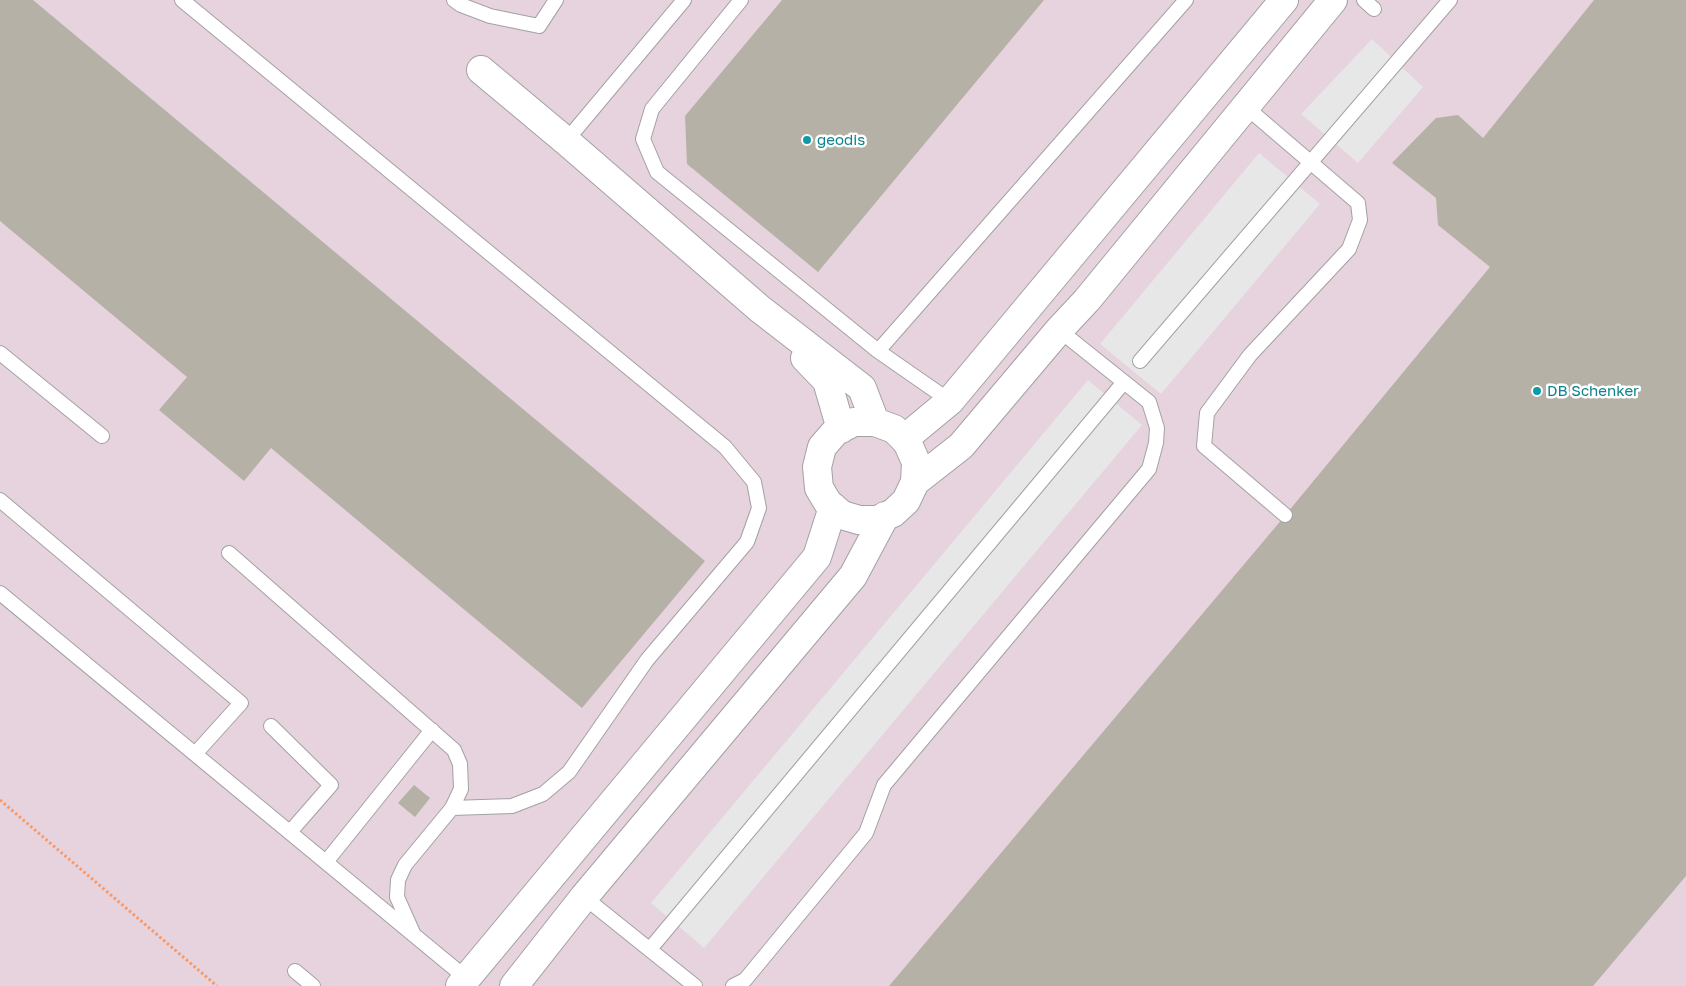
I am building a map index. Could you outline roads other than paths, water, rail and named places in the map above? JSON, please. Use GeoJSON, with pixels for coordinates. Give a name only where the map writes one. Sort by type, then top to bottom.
{"type":"FeatureCollection","features":[{"type":"Feature","properties":{"kind":"street"},"geometry":{"type":"LineString","coordinates":[[904,439],[950,401],[1284,0]]}},
{"type":"Feature","properties":{"kind":"street"},"geometry":{"type":"LineString","coordinates":[[915,482],[961,446],[1059,330],[1087,300],[1333,0]]}},
{"type":"Feature","properties":{"kind":"street"},"geometry":{"type":"LineString","coordinates":[[481,70],[566,140],[760,309],[862,388],[875,422]]}},
{"type":"Feature","properties":{"kind":"street"},"geometry":{"type":"LineString","coordinates":[[760,309],[827,381],[841,429]]}},
{"type":"Feature","properties":{"kind":"street"},"geometry":{"type":"LineString","coordinates":[[854,422],[875,422],[894,429],[908,444],[916,462],[915,482],[906,501],[893,513],[877,520],[859,520],[842,514],[828,503],[819,488],[817,467],[822,447],[836,431],[854,422]]}},
{"type":"Feature","properties":{"kind":"street"},"geometry":{"type":"LineString","coordinates":[[463,982],[816,557],[833,507]]}},
{"type":"Feature","properties":{"kind":"street"},"geometry":{"type":"LineString","coordinates":[[514,986],[584,897],[853,576],[885,516]]}},
{"type":"Feature","properties":{"kind":"lane"},"geometry":{"type":"LineString","coordinates":[[182,0],[724,447],[754,482],[759,508],[747,542],[647,660],[569,772],[543,794],[512,806],[452,808]]}},
{"type":"Feature","properties":{"kind":"lane"},"geometry":{"type":"LineString","coordinates":[[454,0],[461,5],[490,16],[540,26],[556,0]]}},
{"type":"Feature","properties":{"kind":"lane"},"geometry":{"type":"LineString","coordinates":[[566,140],[684,0]]}},
{"type":"Feature","properties":{"kind":"lane"},"geometry":{"type":"LineString","coordinates":[[741,0],[652,109],[643,139],[657,172],[878,351],[950,401]]}},
{"type":"Feature","properties":{"kind":"lane"},"geometry":{"type":"LineString","coordinates":[[878,351],[1186,0]]}},
{"type":"Feature","properties":{"kind":"lane"},"geometry":{"type":"LineString","coordinates":[[1364,0],[1374,9]]}},
{"type":"Feature","properties":{"kind":"lane"},"geometry":{"type":"LineString","coordinates":[[1140,361],[1450,0]]}},
{"type":"Feature","properties":{"kind":"lane"},"geometry":{"type":"LineString","coordinates":[[1246,107],[1358,203],[1360,220],[1349,249],[1250,355],[1207,412],[1204,446],[1285,515]]}},
{"type":"Feature","properties":{"kind":"lane"},"geometry":{"type":"LineString","coordinates":[[733,986],[745,980],[866,833],[884,785],[1148,469],[1156,444],[1157,428],[1149,402],[1059,330]]}},
{"type":"Feature","properties":{"kind":"lane"},"geometry":{"type":"LineString","coordinates":[[0,353],[102,436]]}},
{"type":"Feature","properties":{"kind":"lane"},"geometry":{"type":"LineString","coordinates":[[650,949],[1124,382]]}},
{"type":"Feature","properties":{"kind":"lane"},"geometry":{"type":"LineString","coordinates":[[0,500],[241,703],[195,754]]}},
{"type":"Feature","properties":{"kind":"lane"},"geometry":{"type":"LineString","coordinates":[[229,553],[454,750],[460,764],[462,789],[452,808],[404,865],[398,880],[397,897],[414,935]]}},
{"type":"Feature","properties":{"kind":"lane"},"geometry":{"type":"LineString","coordinates":[[0,593],[414,935],[463,982]]}},
{"type":"Feature","properties":{"kind":"lane"},"geometry":{"type":"LineString","coordinates":[[271,726],[332,785],[290,832]]}},
{"type":"Feature","properties":{"kind":"lane"},"geometry":{"type":"LineString","coordinates":[[326,862],[432,730]]}},
{"type":"Feature","properties":{"kind":"lane"},"geometry":{"type":"LineString","coordinates":[[584,897],[695,986]]}},
{"type":"Feature","properties":{"kind":"lane"},"geometry":{"type":"LineString","coordinates":[[295,971],[313,986]]}},
{"type":"Feature","properties":{"kind":"place","name":"geodis"},"geometry":{"type":"Point","coordinates":[807,140]}},
{"type":"Feature","properties":{"kind":"place","name":"DB Schenker"},"geometry":{"type":"Point","coordinates":[1537,391]}}]}
